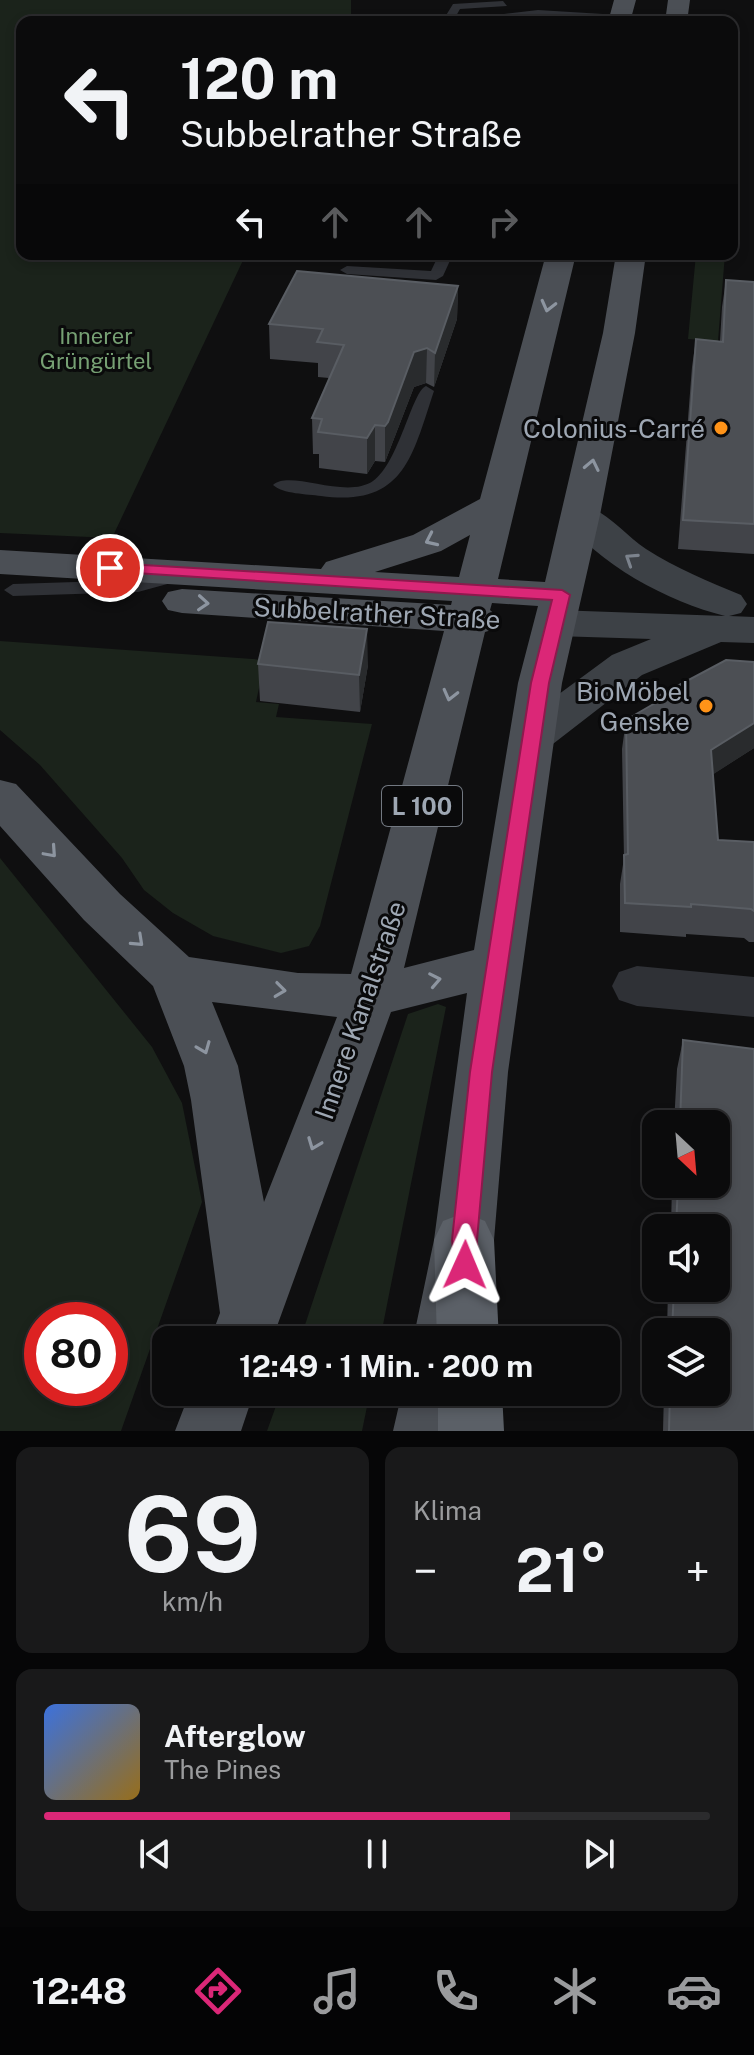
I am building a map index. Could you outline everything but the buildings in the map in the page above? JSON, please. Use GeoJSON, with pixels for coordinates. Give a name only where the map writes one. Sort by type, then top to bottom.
{"type":"FeatureCollection","features":[{"type":"Feature","properties":{"kind":"highway"},"geometry":{"type":"LineString","coordinates":[[464,1240],[467,1326]]}},
{"type":"Feature","properties":{"kind":"highway"},"geometry":{"type":"LineString","coordinates":[[470,1406],[471,1431]]}},
{"type":"Feature","properties":{"kind":"main road","name":"Innere Kanalstraße"},"geometry":{"type":"LineString","coordinates":[[246,1326],[372,993],[500,503],[560,260]]}},
{"type":"Feature","properties":{"kind":"main road"},"geometry":{"type":"LineString","coordinates":[[447,1326],[464,1240],[481,1072],[540,683],[581,515],[619,333],[630,260]]}},
{"type":"Feature","properties":{"kind":"main road"},"geometry":{"type":"LineString","coordinates":[[309,578],[373,562],[427,543],[500,503]]}},
{"type":"Feature","properties":{"kind":"main road"},"geometry":{"type":"LineString","coordinates":[[581,515],[619,551],[738,617]]}},
{"type":"Feature","properties":{"kind":"main road","name":"Subbelrather Straße"},"geometry":{"type":"LineString","coordinates":[[4,580],[193,572],[309,578],[473,605]]}},
{"type":"Feature","properties":{"kind":"main road","name":"Subbelrather Straße"},"geometry":{"type":"LineString","coordinates":[[4,580],[738,617]]}},
{"type":"Feature","properties":{"kind":"main road"},"geometry":{"type":"LineString","coordinates":[[533,736],[627,665],[738,617]]}},
{"type":"Feature","properties":{"kind":"main road"},"geometry":{"type":"LineString","coordinates":[[0,796],[102,907],[175,975],[211,1066],[219,1100],[246,1326]]}},
{"type":"Feature","properties":{"kind":"main road"},"geometry":{"type":"LineString","coordinates":[[175,975],[317,995],[372,993],[466,974],[497,962]]}},
{"type":"Feature","properties":{"kind":"main road"},"geometry":{"type":"LineString","coordinates":[[208,1431],[217,1406]]}},
{"type":"Feature","properties":{"kind":"main road"},"geometry":{"type":"LineString","coordinates":[[426,1431],[431,1406]]}},
{"type":"Feature","properties":{"kind":"street"},"geometry":{"type":"LineString","coordinates":[[637,986],[754,997]]}},
{"type":"Feature","properties":{"kind":"lane"},"geometry":{"type":"LineString","coordinates":[[451,16],[457,6],[510,4],[537,16]]}},
{"type":"Feature","properties":{"kind":"lane"},"geometry":{"type":"LineString","coordinates":[[347,270],[436,276],[443,260]]}},
{"type":"Feature","properties":{"kind":"lane"},"geometry":{"type":"LineString","coordinates":[[281,485],[359,494],[385,479],[401,463],[426,391]]}},
{"type":"Feature","properties":{"kind":"green space","name":"Innerer Grüngürtel"},"geometry":{"type":"Polygon","coordinates":[[[0,0],[351,0],[351,16],[16,16],[16,260],[243,260],[112,538],[0,533],[0,0]]]}},
{"type":"Feature","properties":{"kind":"green space"},"geometry":{"type":"Polygon","coordinates":[[[695,260],[725,260],[718,341],[688,339],[695,260]]]}},
{"type":"Feature","properties":{"kind":"green space"},"geometry":{"type":"Polygon","coordinates":[[[0,641],[265,660],[256,702],[279,704],[276,717],[372,724],[320,926],[309,946],[281,953],[213,936],[173,913],[144,890],[122,858],[40,765],[0,730],[0,641]]]}},
{"type":"Feature","properties":{"kind":"green space"},"geometry":{"type":"Polygon","coordinates":[[[0,858],[152,1047],[182,1103],[202,1202],[158,1326],[152,1326],[152,1343],[121,1431],[0,1431],[0,858]]]}},
{"type":"Feature","properties":{"kind":"green space"},"geometry":{"type":"Polygon","coordinates":[[[438,1004],[446,1007],[383,1326],[305,1326],[408,1014],[438,1004]]]}},
{"type":"Feature","properties":{"kind":"green space"},"geometry":{"type":"Polygon","coordinates":[[[276,1406],[367,1406],[362,1431],[267,1431],[276,1406]]]}},
{"type":"Feature","properties":{"kind":"place","name":"Colonius-Carré"},"geometry":{"type":"Point","coordinates":[721,428]}},
{"type":"Feature","properties":{"kind":"place","name":"BioMöbel Genske"},"geometry":{"type":"Point","coordinates":[706,706]}},
{"type":"Feature","properties":{"kind":"route"},"geometry":{"type":"LineString","coordinates":[[110,568],[562,595],[540,683],[481,1072],[464,1240],[465,1265]]}}]}
